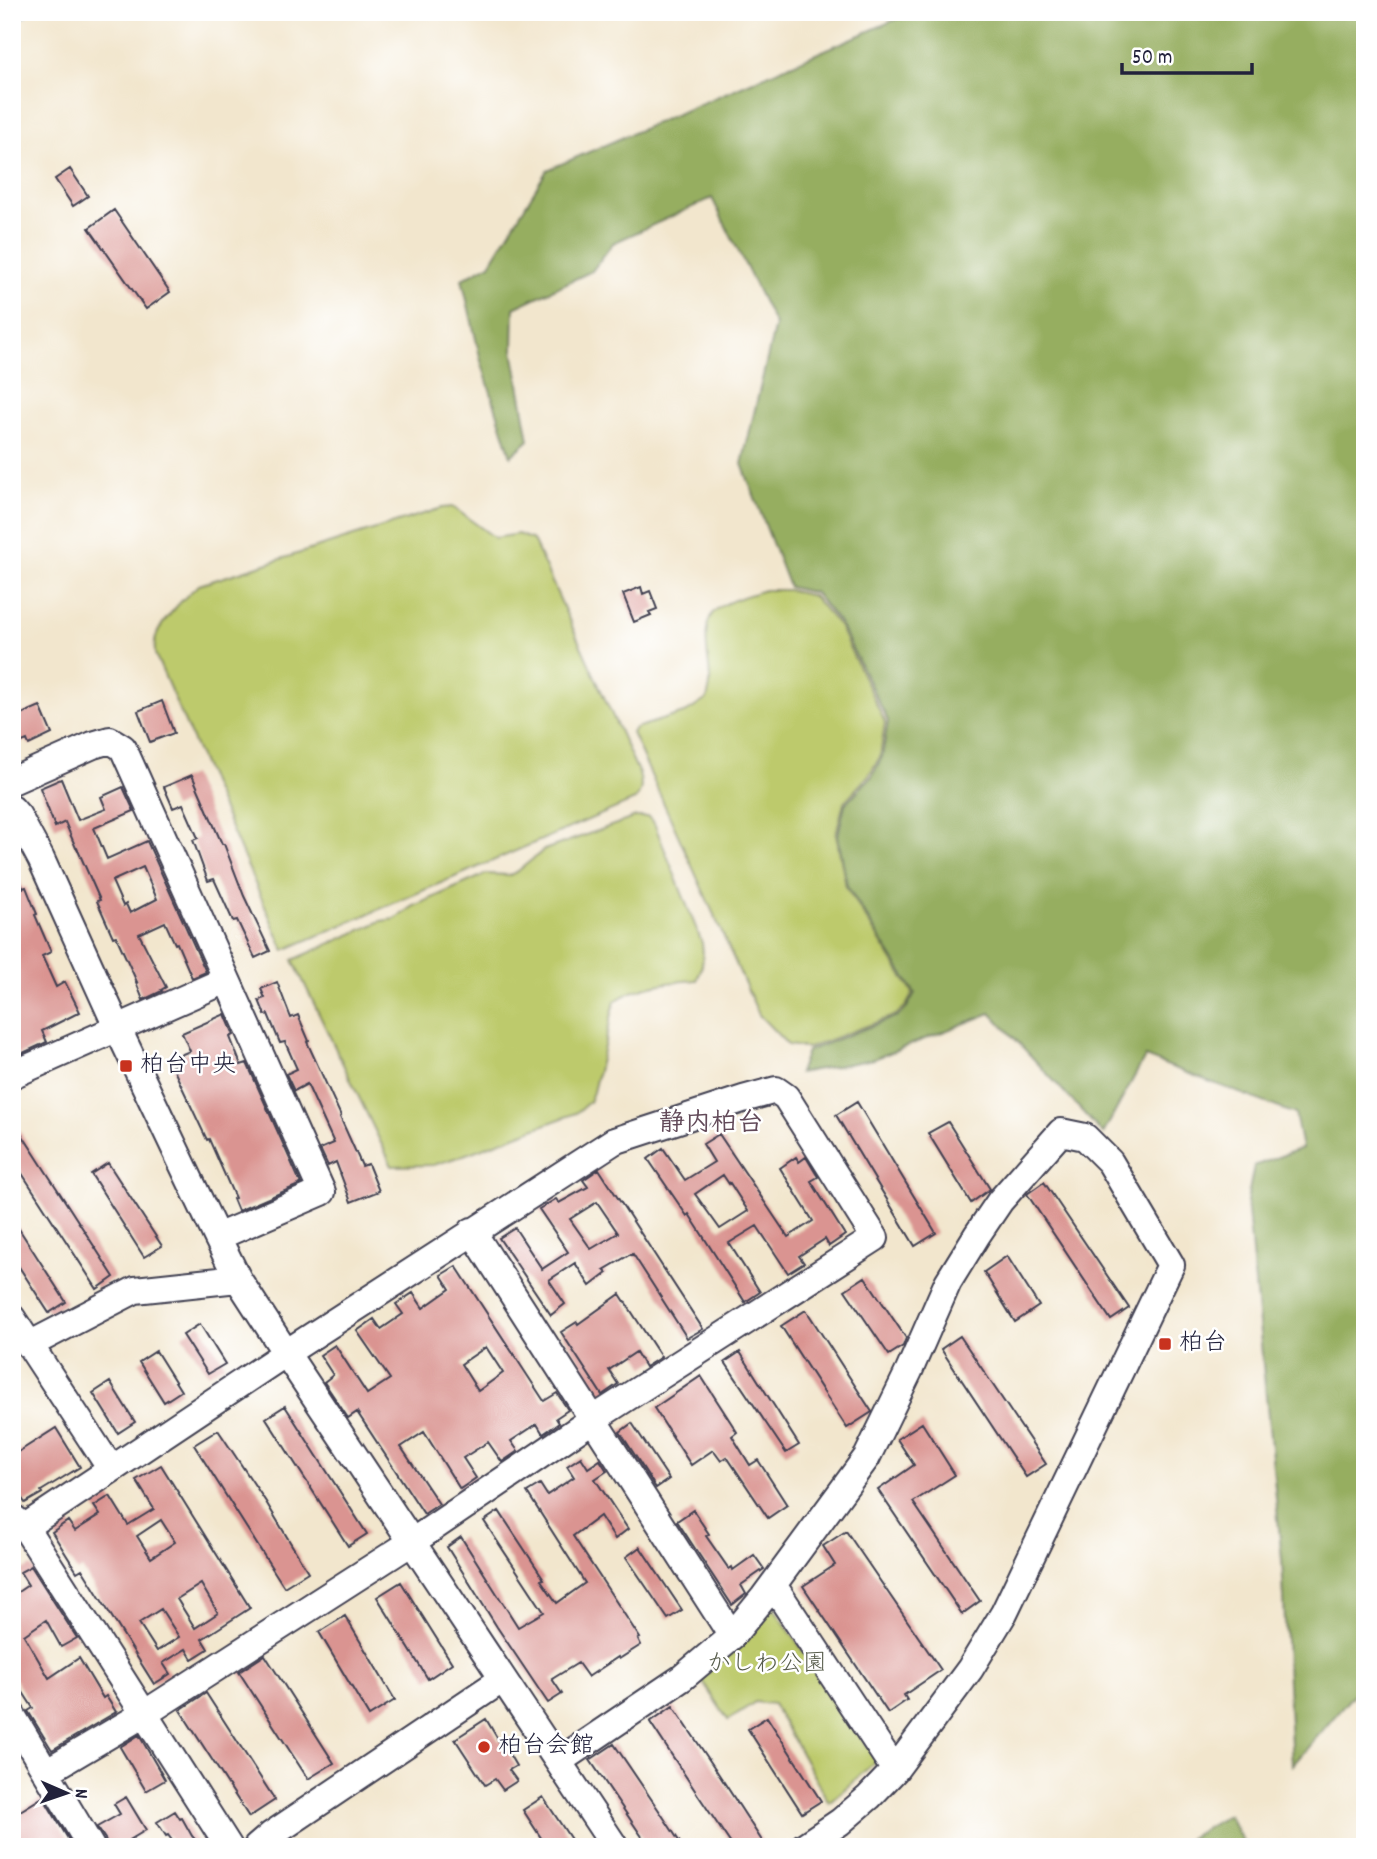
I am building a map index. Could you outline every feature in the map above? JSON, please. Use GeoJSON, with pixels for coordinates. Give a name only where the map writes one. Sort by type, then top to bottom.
{"type":"FeatureCollection","features":[{"type":"Feature","properties":{"kind":"street"},"geometry":{"type":"LineString","coordinates":[[12,781],[93,745],[110,740],[123,748],[322,1192],[217,1237]]}},
{"type":"Feature","properties":{"kind":"street"},"geometry":{"type":"LineString","coordinates":[[12,809],[41,859],[118,1029],[238,1279],[615,1847]]}},
{"type":"Feature","properties":{"kind":"street"},"geometry":{"type":"LineString","coordinates":[[12,1075],[226,980]]}},
{"type":"Feature","properties":{"kind":"street"},"geometry":{"type":"LineString","coordinates":[[47,1772],[144,1714],[412,1542],[592,1420],[875,1238],[786,1097],[776,1090],[614,1141],[471,1231],[111,1469],[19,1522],[144,1714],[229,1847]]}},
{"type":"Feature","properties":{"kind":"street"},"geometry":{"type":"LineString","coordinates":[[559,1761],[682,1678],[732,1636],[867,1457],[948,1282],[1000,1201],[1061,1132],[1086,1137],[1110,1162],[1171,1265],[1004,1613],[970,1669],[895,1770],[840,1822],[803,1847]]}},
{"type":"Feature","properties":{"kind":"street"},"geometry":{"type":"LineString","coordinates":[[471,1231],[732,1636]]}},
{"type":"Feature","properties":{"kind":"street"},"geometry":{"type":"LineString","coordinates":[[29,1345],[135,1290],[238,1279]]}},
{"type":"Feature","properties":{"kind":"street"},"geometry":{"type":"LineString","coordinates":[[12,1318],[111,1469]]}},
{"type":"Feature","properties":{"kind":"street"},"geometry":{"type":"LineString","coordinates":[[773,1585],[895,1770]]}},
{"type":"Feature","properties":{"kind":"street"},"geometry":{"type":"LineString","coordinates":[[257,1847],[503,1679]]}},
{"type":"Feature","properties":{"kind":"street"},"geometry":{"type":"LineString","coordinates":[[12,1715],[91,1847]]}},
{"type":"Feature","properties":{"kind":"green space"},"geometry":{"type":"Polygon","coordinates":[[[913,12],[1365,12],[1365,1681],[1292,1766],[1282,1560],[1247,1201],[1254,1166],[1302,1148],[1295,1114],[1145,1057],[1103,1134],[991,1013],[874,1059],[799,1073],[807,1051],[898,1016],[906,1009],[915,993],[847,886],[838,835],[845,804],[872,776],[882,757],[888,721],[840,624],[815,593],[789,587],[742,464],[775,325],[712,198],[613,243],[592,271],[514,308],[513,350],[529,440],[511,456],[481,361],[462,279],[490,264],[547,170],[913,12]]]}},
{"type":"Feature","properties":{"kind":"green space"},"geometry":{"type":"Polygon","coordinates":[[[453,507],[495,538],[518,534],[533,540],[639,774],[639,794],[635,800],[284,950],[155,654],[156,637],[168,616],[199,585],[442,508],[453,507]]]}},
{"type":"Feature","properties":{"kind":"green space"},"geometry":{"type":"Polygon","coordinates":[[[765,590],[788,590],[813,596],[839,626],[885,722],[880,757],[869,775],[844,802],[836,834],[846,887],[913,993],[906,1006],[896,1015],[808,1048],[788,1045],[759,1015],[632,733],[635,728],[687,712],[707,699],[710,674],[706,643],[708,623],[712,615],[729,602],[765,590]]]}},
{"type":"Feature","properties":{"kind":"green space"},"geometry":{"type":"Polygon","coordinates":[[[636,817],[648,817],[654,823],[702,943],[701,971],[697,980],[644,988],[615,1001],[593,1092],[589,1102],[576,1113],[434,1165],[392,1166],[293,960],[381,921],[395,919],[414,906],[486,874],[510,875],[544,850],[636,817]]]}},
{"type":"Feature","properties":{"kind":"green space","name":"かしわ公園"},"geometry":{"type":"Polygon","coordinates":[[[772,1605],[877,1760],[829,1803],[773,1704],[755,1702],[728,1720],[700,1678],[772,1605]]]}},
{"type":"Feature","properties":{"kind":"green space"},"geometry":{"type":"Polygon","coordinates":[[[1228,1815],[1246,1847],[1174,1847],[1228,1815]]]}},
{"type":"Feature","properties":{"kind":"building"},"geometry":{"type":"Polygon","coordinates":[[[70,169],[88,196],[73,206],[55,179],[70,169]]]}},
{"type":"Feature","properties":{"kind":"building"},"geometry":{"type":"Polygon","coordinates":[[[114,210],[170,292],[146,309],[89,228],[114,210]]]}},
{"type":"Feature","properties":{"kind":"building"},"geometry":{"type":"Polygon","coordinates":[[[641,587],[643,594],[650,591],[657,609],[649,612],[651,615],[634,622],[623,594],[641,587]]]}},
{"type":"Feature","properties":{"kind":"building"},"geometry":{"type":"Polygon","coordinates":[[[162,701],[174,733],[150,742],[138,711],[162,701]]]}},
{"type":"Feature","properties":{"kind":"building"},"geometry":{"type":"Polygon","coordinates":[[[40,706],[52,734],[29,745],[27,740],[12,746],[12,726],[19,723],[17,716],[40,706]]]}},
{"type":"Feature","properties":{"kind":"building"},"geometry":{"type":"Polygon","coordinates":[[[192,775],[270,951],[255,958],[237,920],[233,921],[214,879],[208,881],[193,840],[198,838],[183,804],[173,808],[164,787],[192,775]]]}},
{"type":"Feature","properties":{"kind":"building"},"geometry":{"type":"Polygon","coordinates":[[[61,779],[78,820],[106,809],[101,797],[123,787],[134,811],[94,828],[107,859],[147,841],[206,972],[192,978],[165,922],[139,934],[166,987],[143,1000],[116,936],[113,937],[97,901],[100,900],[65,822],[55,827],[40,788],[61,779]],[[143,867],[112,881],[123,906],[126,904],[130,913],[157,899],[143,867]]]}},
{"type":"Feature","properties":{"kind":"building"},"geometry":{"type":"Polygon","coordinates":[[[12,864],[23,888],[26,887],[51,952],[42,956],[56,987],[65,982],[80,1012],[42,1031],[47,1042],[12,1058],[12,864]]]}},
{"type":"Feature","properties":{"kind":"building"},"geometry":{"type":"Polygon","coordinates":[[[277,982],[291,1018],[298,1015],[309,1041],[307,1042],[362,1166],[368,1164],[379,1191],[351,1202],[336,1162],[328,1166],[320,1149],[334,1143],[307,1084],[294,1091],[286,1074],[297,1069],[285,1042],[280,1043],[259,1000],[265,998],[261,989],[277,982]]]}},
{"type":"Feature","properties":{"kind":"building"},"geometry":{"type":"Polygon","coordinates":[[[225,1014],[234,1035],[230,1037],[241,1065],[247,1063],[301,1184],[238,1211],[209,1139],[207,1140],[172,1066],[183,1061],[180,1055],[190,1051],[182,1033],[225,1014]]]}},
{"type":"Feature","properties":{"kind":"building"},"geometry":{"type":"Polygon","coordinates":[[[857,1102],[936,1233],[915,1246],[836,1115],[857,1102]]]}},
{"type":"Feature","properties":{"kind":"building"},"geometry":{"type":"Polygon","coordinates":[[[12,1119],[114,1277],[97,1289],[12,1158],[12,1119]]]}},
{"type":"Feature","properties":{"kind":"building"},"geometry":{"type":"Polygon","coordinates":[[[948,1122],[990,1189],[971,1203],[928,1133],[948,1122]]]}},
{"type":"Feature","properties":{"kind":"building"},"geometry":{"type":"Polygon","coordinates":[[[719,1134],[788,1237],[813,1221],[780,1168],[796,1157],[799,1162],[806,1157],[818,1177],[811,1181],[845,1235],[829,1246],[825,1239],[799,1256],[804,1263],[788,1273],[757,1226],[729,1243],[760,1292],[745,1302],[689,1214],[687,1216],[648,1159],[663,1148],[685,1180],[714,1162],[703,1144],[719,1134]],[[723,1175],[695,1194],[720,1229],[748,1211],[723,1175]]]}},
{"type":"Feature","properties":{"kind":"building"},"geometry":{"type":"Polygon","coordinates":[[[108,1163],[162,1246],[144,1257],[91,1174],[108,1163]]]}},
{"type":"Feature","properties":{"kind":"building"},"geometry":{"type":"Polygon","coordinates":[[[599,1169],[703,1329],[687,1338],[633,1254],[604,1270],[607,1273],[590,1286],[575,1263],[549,1280],[565,1304],[551,1315],[499,1238],[515,1228],[542,1269],[568,1252],[539,1209],[556,1199],[559,1203],[588,1187],[583,1180],[599,1169]],[[597,1202],[570,1219],[591,1249],[618,1233],[597,1202]]]}},
{"type":"Feature","properties":{"kind":"building"},"geometry":{"type":"Polygon","coordinates":[[[1044,1182],[1129,1308],[1111,1320],[1027,1194],[1044,1182]]]}},
{"type":"Feature","properties":{"kind":"building"},"geometry":{"type":"Polygon","coordinates":[[[12,1218],[66,1302],[49,1313],[12,1256],[12,1218]]]}},
{"type":"Feature","properties":{"kind":"building"},"geometry":{"type":"Polygon","coordinates":[[[1007,1256],[1039,1306],[1015,1322],[984,1272],[1007,1256]]]}},
{"type":"Feature","properties":{"kind":"building"},"geometry":{"type":"Polygon","coordinates":[[[456,1266],[544,1401],[557,1393],[568,1410],[556,1418],[559,1423],[543,1434],[537,1424],[511,1441],[518,1451],[502,1462],[488,1442],[463,1458],[476,1478],[460,1489],[424,1432],[401,1447],[439,1504],[424,1514],[357,1412],[348,1418],[324,1382],[333,1375],[320,1355],[335,1345],[367,1394],[390,1379],[357,1331],[374,1319],[381,1329],[403,1314],[396,1304],[413,1293],[423,1308],[450,1289],[441,1275],[456,1266]],[[486,1347],[461,1364],[478,1391],[503,1373],[486,1347]]]}},
{"type":"Feature","properties":{"kind":"building"},"geometry":{"type":"Polygon","coordinates":[[[865,1277],[906,1338],[903,1346],[889,1355],[845,1290],[865,1277]]]}},
{"type":"Feature","properties":{"kind":"building"},"geometry":{"type":"Polygon","coordinates":[[[620,1294],[661,1357],[645,1367],[636,1352],[609,1370],[618,1384],[602,1395],[561,1332],[577,1322],[578,1324],[620,1294]]]}},
{"type":"Feature","properties":{"kind":"building"},"geometry":{"type":"Polygon","coordinates":[[[806,1310],[872,1412],[847,1428],[781,1326],[806,1310]]]}},
{"type":"Feature","properties":{"kind":"building"},"geometry":{"type":"Polygon","coordinates":[[[200,1324],[225,1364],[208,1374],[183,1335],[200,1324]]]}},
{"type":"Feature","properties":{"kind":"building"},"geometry":{"type":"Polygon","coordinates":[[[960,1336],[1046,1464],[1026,1477],[941,1349],[960,1336]]]}},
{"type":"Feature","properties":{"kind":"building"},"geometry":{"type":"Polygon","coordinates":[[[156,1351],[181,1391],[164,1402],[139,1362],[156,1351]]]}},
{"type":"Feature","properties":{"kind":"building"},"geometry":{"type":"Polygon","coordinates":[[[740,1352],[799,1445],[786,1453],[725,1362],[740,1352]]]}},
{"type":"Feature","properties":{"kind":"building"},"geometry":{"type":"Polygon","coordinates":[[[701,1376],[737,1432],[732,1436],[750,1465],[758,1460],[787,1505],[768,1518],[727,1457],[721,1461],[713,1450],[691,1465],[654,1408],[701,1376]]]}},
{"type":"Feature","properties":{"kind":"building"},"geometry":{"type":"Polygon","coordinates":[[[110,1382],[135,1422],[118,1433],[93,1393],[110,1382]]]}},
{"type":"Feature","properties":{"kind":"building"},"geometry":{"type":"Polygon","coordinates":[[[285,1406],[367,1534],[348,1546],[266,1418],[285,1406]]]}},
{"type":"Feature","properties":{"kind":"building"},"geometry":{"type":"Polygon","coordinates":[[[632,1423],[669,1479],[656,1488],[620,1432],[632,1423]]]}},
{"type":"Feature","properties":{"kind":"building"},"geometry":{"type":"Polygon","coordinates":[[[922,1423],[955,1475],[913,1502],[980,1601],[962,1614],[878,1490],[914,1465],[897,1439],[922,1423]]]}},
{"type":"Feature","properties":{"kind":"building"},"geometry":{"type":"Polygon","coordinates":[[[56,1428],[80,1467],[25,1503],[12,1483],[12,1456],[56,1428]]]}},
{"type":"Feature","properties":{"kind":"building"},"geometry":{"type":"Polygon","coordinates":[[[218,1430],[308,1572],[284,1587],[194,1445],[218,1430]]]}},
{"type":"Feature","properties":{"kind":"building"},"geometry":{"type":"Polygon","coordinates":[[[581,1457],[588,1468],[600,1460],[607,1471],[595,1479],[628,1529],[615,1539],[600,1516],[573,1536],[640,1638],[638,1639],[641,1645],[588,1677],[578,1663],[552,1679],[562,1694],[548,1703],[447,1547],[461,1537],[518,1627],[544,1612],[484,1521],[499,1511],[557,1603],[585,1583],[527,1492],[540,1484],[547,1495],[574,1477],[567,1466],[581,1457]]]}},
{"type":"Feature","properties":{"kind":"building"},"geometry":{"type":"Polygon","coordinates":[[[161,1465],[250,1608],[202,1639],[208,1649],[192,1659],[186,1649],[163,1663],[170,1674],[154,1684],[82,1569],[77,1572],[52,1532],[68,1521],[75,1531],[100,1515],[94,1506],[110,1496],[128,1525],[154,1509],[136,1480],[161,1465]],[[161,1520],[137,1536],[151,1558],[175,1542],[161,1520]],[[201,1584],[177,1599],[195,1628],[218,1613],[201,1584]],[[161,1609],[139,1623],[157,1651],[179,1637],[161,1609]]]}},
{"type":"Feature","properties":{"kind":"building"},"geometry":{"type":"Polygon","coordinates":[[[693,1510],[709,1534],[706,1536],[729,1569],[732,1567],[733,1570],[754,1555],[764,1569],[741,1585],[746,1594],[732,1605],[677,1521],[693,1510]]]}},
{"type":"Feature","properties":{"kind":"building"},"geometry":{"type":"Polygon","coordinates":[[[846,1531],[941,1670],[904,1695],[907,1700],[888,1713],[803,1586],[835,1565],[823,1546],[846,1531]]]}},
{"type":"Feature","properties":{"kind":"building"},"geometry":{"type":"Polygon","coordinates":[[[640,1547],[682,1610],[668,1619],[626,1557],[640,1547]]]}},
{"type":"Feature","properties":{"kind":"building"},"geometry":{"type":"Polygon","coordinates":[[[31,1566],[77,1638],[61,1647],[46,1620],[24,1635],[49,1678],[79,1658],[103,1698],[106,1696],[116,1712],[52,1750],[28,1711],[33,1708],[12,1675],[12,1596],[28,1585],[20,1572],[31,1566]]]}},
{"type":"Feature","properties":{"kind":"building"},"geometry":{"type":"Polygon","coordinates":[[[401,1582],[452,1663],[428,1679],[377,1597],[401,1582]]]}},
{"type":"Feature","properties":{"kind":"building"},"geometry":{"type":"Polygon","coordinates":[[[345,1616],[395,1700],[369,1716],[319,1632],[345,1616]]]}},
{"type":"Feature","properties":{"kind":"building"},"geometry":{"type":"Polygon","coordinates":[[[265,1655],[334,1763],[308,1779],[239,1672],[265,1655]]]}},
{"type":"Feature","properties":{"kind":"building"},"geometry":{"type":"Polygon","coordinates":[[[206,1693],[275,1800],[249,1817],[180,1710],[206,1693]]]}},
{"type":"Feature","properties":{"kind":"building"},"geometry":{"type":"Polygon","coordinates":[[[673,1706],[766,1847],[733,1847],[698,1795],[650,1722],[673,1706]]]}},
{"type":"Feature","properties":{"kind":"building"},"geometry":{"type":"Polygon","coordinates":[[[767,1717],[821,1801],[802,1813],[748,1729],[767,1717]]]}},
{"type":"Feature","properties":{"kind":"building","name":"柏台会館"},"geometry":{"type":"Polygon","coordinates":[[[486,1719],[499,1741],[502,1739],[511,1753],[509,1754],[516,1766],[509,1770],[517,1781],[503,1790],[495,1779],[485,1785],[455,1739],[486,1719]]]}},
{"type":"Feature","properties":{"kind":"building"},"geometry":{"type":"Polygon","coordinates":[[[139,1735],[165,1780],[146,1791],[120,1747],[139,1735]]]}},
{"type":"Feature","properties":{"kind":"building"},"geometry":{"type":"Polygon","coordinates":[[[614,1744],[683,1847],[649,1847],[590,1760],[614,1744]]]}},
{"type":"Feature","properties":{"kind":"building"},"geometry":{"type":"Polygon","coordinates":[[[43,1797],[73,1847],[12,1847],[12,1816],[43,1797]]]}},
{"type":"Feature","properties":{"kind":"building"},"geometry":{"type":"Polygon","coordinates":[[[126,1797],[146,1830],[118,1847],[107,1847],[97,1827],[120,1814],[114,1804],[126,1797]]]}},
{"type":"Feature","properties":{"kind":"building"},"geometry":{"type":"Polygon","coordinates":[[[543,1797],[576,1847],[547,1847],[523,1810],[543,1797]]]}},
{"type":"Feature","properties":{"kind":"building"},"geometry":{"type":"Polygon","coordinates":[[[175,1811],[202,1847],[177,1847],[168,1835],[166,1836],[157,1822],[175,1811]]]}},
{"type":"Feature","properties":{"kind":"waterway"},"geometry":{"type":"LineString","coordinates":[[12,23],[28,12]]}},
{"type":"Feature","properties":{"kind":"place","name":"柏台中央"},"geometry":{"type":"Point","coordinates":[126,1066]}},
{"type":"Feature","properties":{"kind":"place","name":"柏台"},"geometry":{"type":"Point","coordinates":[1165,1344]}},
{"type":"Feature","properties":{"kind":"place","name":"柏台会館"},"geometry":{"type":"Point","coordinates":[484,1747]}},
{"type":"Feature","properties":{"kind":"district","name":"静内柏台"},"geometry":{"type":"Point","coordinates":[711,1124]}}]}
